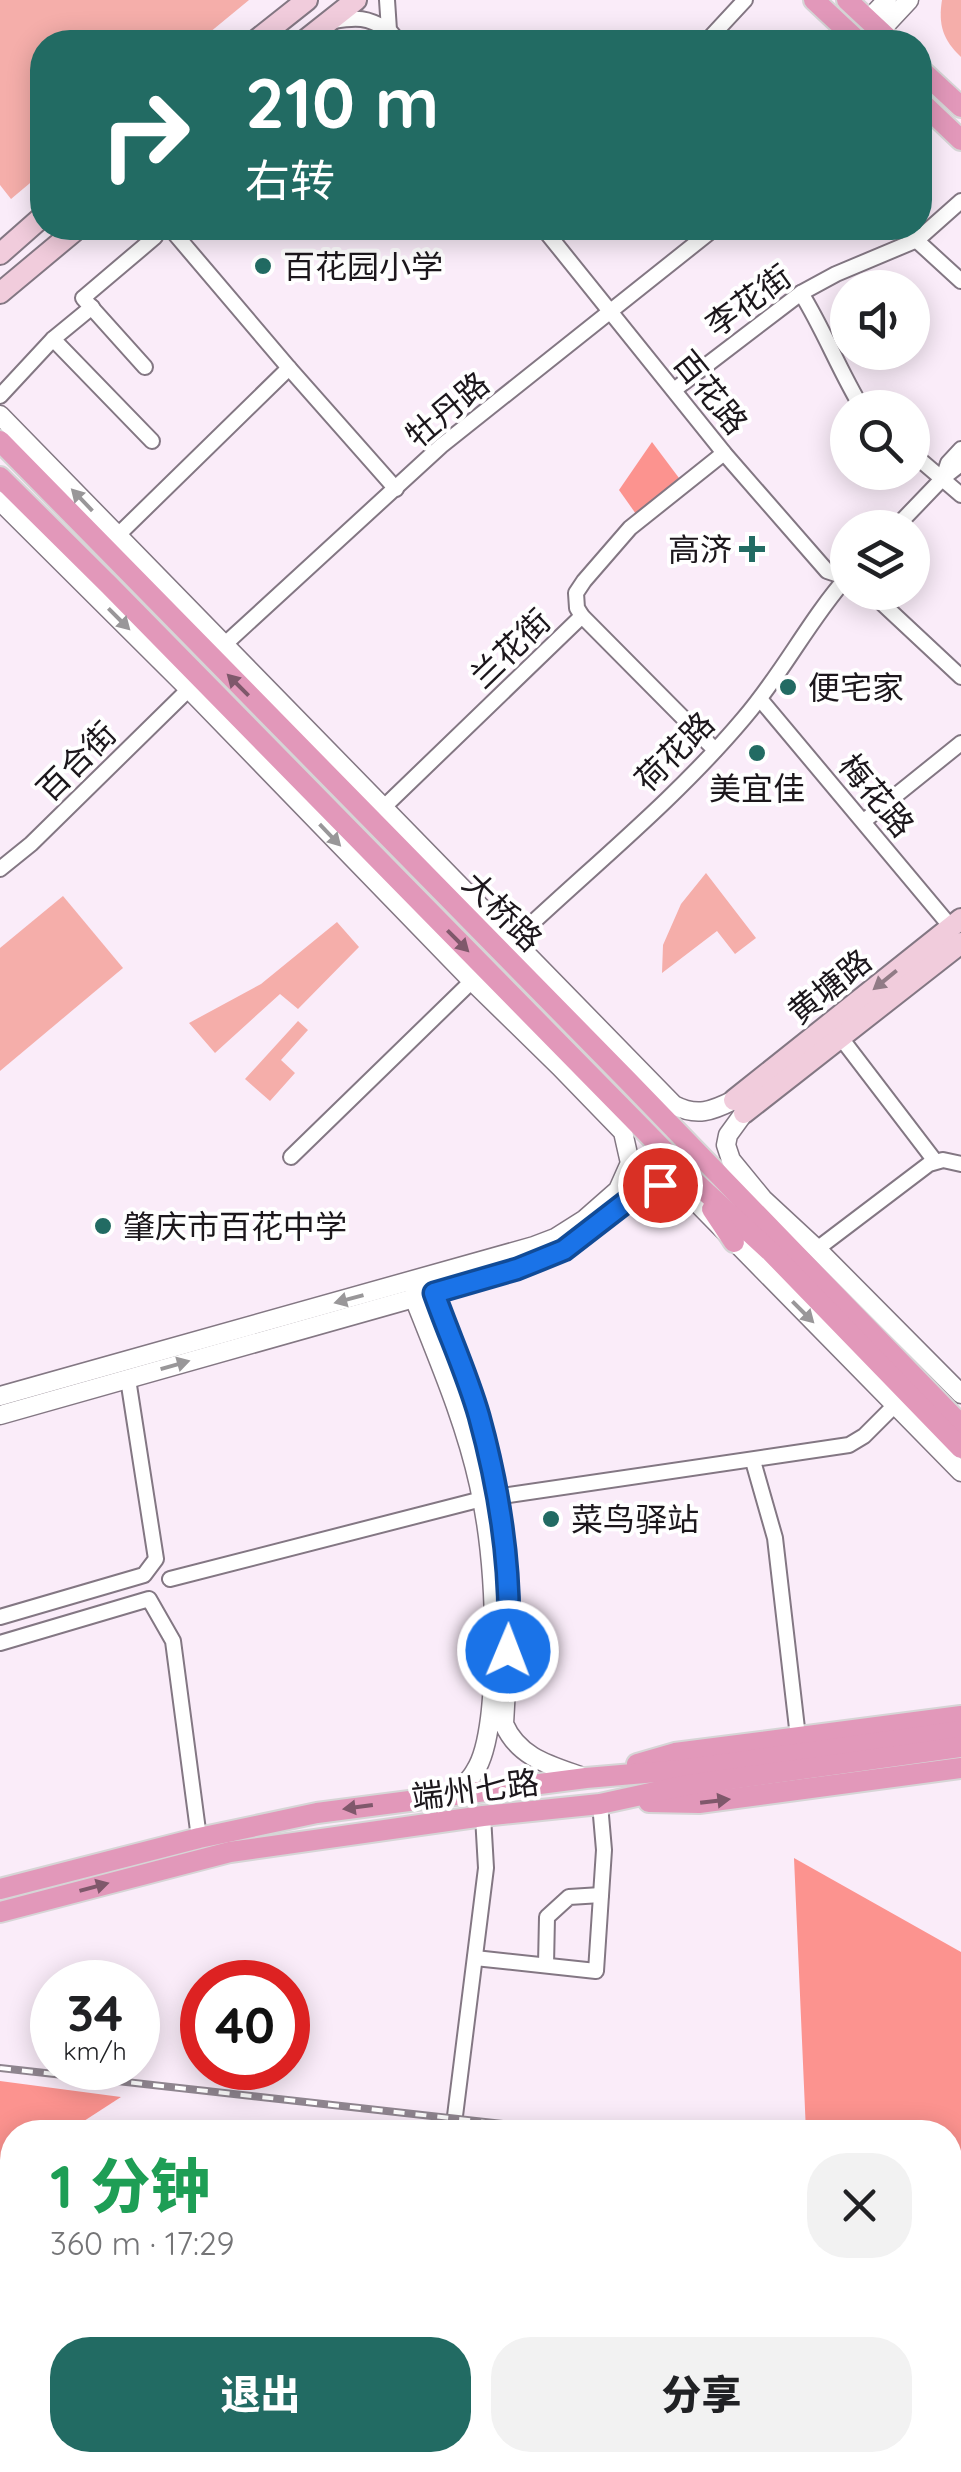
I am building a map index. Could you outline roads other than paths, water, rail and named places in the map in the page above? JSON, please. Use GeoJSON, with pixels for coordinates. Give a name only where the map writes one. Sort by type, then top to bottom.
{"type":"FeatureCollection","features":[{"type":"Feature","properties":{"kind":"main road"},"geometry":{"type":"LineString","coordinates":[[269,30],[307,0]]}},
{"type":"Feature","properties":{"kind":"main road"},"geometry":{"type":"LineString","coordinates":[[318,30],[356,0]]}},
{"type":"Feature","properties":{"kind":"main road"},"geometry":{"type":"LineString","coordinates":[[814,0],[846,30]]}},
{"type":"Feature","properties":{"kind":"main road"},"geometry":{"type":"LineString","coordinates":[[847,0],[879,30]]}},
{"type":"Feature","properties":{"kind":"main road"},"geometry":{"type":"LineString","coordinates":[[932,79],[961,107]]}},
{"type":"Feature","properties":{"kind":"main road"},"geometry":{"type":"LineString","coordinates":[[932,112],[961,140]]}},
{"type":"Feature","properties":{"kind":"main road"},"geometry":{"type":"LineString","coordinates":[[0,254],[30,228]]}},
{"type":"Feature","properties":{"kind":"main road"},"geometry":{"type":"LineString","coordinates":[[5,291],[64,240]]}},
{"type":"Feature","properties":{"kind":"main road"},"geometry":{"type":"LineString","coordinates":[[0,264],[5,291]]}},
{"type":"Feature","properties":{"kind":"main road","name":"大桥路"},"geometry":{"type":"LineString","coordinates":[[4,461],[132,578],[628,1080],[702,1175]]}},
{"type":"Feature","properties":{"kind":"main road","name":"大桥路"},"geometry":{"type":"LineString","coordinates":[[4,461],[109,585],[629,1115],[702,1175],[961,1424]]}},
{"type":"Feature","properties":{"kind":"main road","name":"黄塘路"},"geometry":{"type":"LineString","coordinates":[[739,1106],[841,1038],[958,930]]}},
{"type":"Feature","properties":{"kind":"main road","name":"黄塘路"},"geometry":{"type":"LineString","coordinates":[[739,1106],[958,930]]}},
{"type":"Feature","properties":{"kind":"main road"},"geometry":{"type":"LineString","coordinates":[[702,1175],[762,1199]]}},
{"type":"Feature","properties":{"kind":"main road"},"geometry":{"type":"LineString","coordinates":[[702,1175],[734,1242]]}},
{"type":"Feature","properties":{"kind":"main road","name":"大桥路"},"geometry":{"type":"LineString","coordinates":[[779,1250],[961,1448]]}},
{"type":"Feature","properties":{"kind":"main road"},"geometry":{"type":"LineString","coordinates":[[586,1778],[674,1754],[961,1716]]}},
{"type":"Feature","properties":{"kind":"main road","name":"端州七路"},"geometry":{"type":"LineString","coordinates":[[0,1888],[318,1813],[586,1778],[680,1770],[961,1731]]}},
{"type":"Feature","properties":{"kind":"main road","name":"端州七路"},"geometry":{"type":"LineString","coordinates":[[0,1912],[230,1852],[483,1816],[609,1803],[688,1785],[961,1747]]}},
{"type":"Feature","properties":{"kind":"main road"},"geometry":{"type":"LineString","coordinates":[[609,1803],[699,1803],[961,1768]]}},
{"type":"Feature","properties":{"kind":"street"},"geometry":{"type":"LineString","coordinates":[[387,0],[389,30]]}},
{"type":"Feature","properties":{"kind":"street"},"geometry":{"type":"LineString","coordinates":[[717,30],[746,0]]}},
{"type":"Feature","properties":{"kind":"street"},"geometry":{"type":"LineString","coordinates":[[880,30],[886,0]]}},
{"type":"Feature","properties":{"kind":"street"},"geometry":{"type":"LineString","coordinates":[[881,30],[909,0]]}},
{"type":"Feature","properties":{"kind":"street"},"geometry":{"type":"LineString","coordinates":[[329,21],[369,18],[389,30]]}},
{"type":"Feature","properties":{"kind":"street","name":"李花街"},"geometry":{"type":"LineString","coordinates":[[932,226],[961,200]]}},
{"type":"Feature","properties":{"kind":"street"},"geometry":{"type":"LineString","coordinates":[[145,367],[83,298],[151,240]]}},
{"type":"Feature","properties":{"kind":"street"},"geometry":{"type":"LineString","coordinates":[[180,240],[396,489]]}},
{"type":"Feature","properties":{"kind":"street","name":"百花路"},"geometry":{"type":"LineString","coordinates":[[553,240],[724,453],[830,572]]}},
{"type":"Feature","properties":{"kind":"street","name":"牡丹路"},"geometry":{"type":"LineString","coordinates":[[224,645],[440,446],[700,240]]}},
{"type":"Feature","properties":{"kind":"street"},"geometry":{"type":"LineString","coordinates":[[916,240],[961,281]]}},
{"type":"Feature","properties":{"kind":"street","name":"李花街"},"geometry":{"type":"LineString","coordinates":[[674,390],[801,292],[916,240]]}},
{"type":"Feature","properties":{"kind":"street"},"geometry":{"type":"LineString","coordinates":[[801,292],[820,322],[851,390]]}},
{"type":"Feature","properties":{"kind":"street"},"geometry":{"type":"LineString","coordinates":[[0,396],[53,339],[92,307]]}},
{"type":"Feature","properties":{"kind":"street"},"geometry":{"type":"LineString","coordinates":[[53,339],[152,441]]}},
{"type":"Feature","properties":{"kind":"street"},"geometry":{"type":"LineString","coordinates":[[117,536],[289,368]]}},
{"type":"Feature","properties":{"kind":"street"},"geometry":{"type":"LineString","coordinates":[[0,415],[660,1092],[686,1111],[702,1113],[739,1106]]}},
{"type":"Feature","properties":{"kind":"street"},"geometry":{"type":"LineString","coordinates":[[943,478],[948,463],[961,449]]}},
{"type":"Feature","properties":{"kind":"street"},"geometry":{"type":"LineString","coordinates":[[582,616],[576,593],[630,528],[724,453]]}},
{"type":"Feature","properties":{"kind":"street"},"geometry":{"type":"LineString","coordinates":[[912,510],[961,464]]}},
{"type":"Feature","properties":{"kind":"street"},"geometry":{"type":"LineString","coordinates":[[930,468],[961,495]]}},
{"type":"Feature","properties":{"kind":"street"},"geometry":{"type":"LineString","coordinates":[[0,501],[623,1132],[630,1163],[618,1190],[555,1238],[422,1290],[128,1379],[5,1399]]}},
{"type":"Feature","properties":{"kind":"street"},"geometry":{"type":"LineString","coordinates":[[34,535],[109,585]]}},
{"type":"Feature","properties":{"kind":"street"},"geometry":{"type":"LineString","coordinates":[[132,578],[200,620]]}},
{"type":"Feature","properties":{"kind":"street","name":"荷花路"},"geometry":{"type":"LineString","coordinates":[[512,941],[698,770],[760,699],[830,597]]}},
{"type":"Feature","properties":{"kind":"street"},"geometry":{"type":"LineString","coordinates":[[891,610],[959,670]]}},
{"type":"Feature","properties":{"kind":"street","name":"兰花街"},"geometry":{"type":"LineString","coordinates":[[383,808],[582,616],[716,750]]}},
{"type":"Feature","properties":{"kind":"street","name":"百合街"},"geometry":{"type":"LineString","coordinates":[[0,869],[31,844],[189,689]]}},
{"type":"Feature","properties":{"kind":"street"},"geometry":{"type":"LineString","coordinates":[[218,697],[262,765]]}},
{"type":"Feature","properties":{"kind":"street","name":"梅花路"},"geometry":{"type":"LineString","coordinates":[[760,699],[958,930]]}},
{"type":"Feature","properties":{"kind":"street"},"geometry":{"type":"LineString","coordinates":[[864,821],[961,743]]}},
{"type":"Feature","properties":{"kind":"street"},"geometry":{"type":"LineString","coordinates":[[442,868],[478,928]]}},
{"type":"Feature","properties":{"kind":"street"},"geometry":{"type":"LineString","coordinates":[[291,1157],[472,981]]}},
{"type":"Feature","properties":{"kind":"street"},"geometry":{"type":"LineString","coordinates":[[841,1038],[934,1161]]}},
{"type":"Feature","properties":{"kind":"street"},"geometry":{"type":"LineString","coordinates":[[560,1066],[629,1115]]}},
{"type":"Feature","properties":{"kind":"street"},"geometry":{"type":"LineString","coordinates":[[628,1080],[660,1092]]}},
{"type":"Feature","properties":{"kind":"street"},"geometry":{"type":"LineString","coordinates":[[739,1106],[726,1145],[730,1160],[762,1199],[961,1394]]}},
{"type":"Feature","properties":{"kind":"street"},"geometry":{"type":"LineString","coordinates":[[816,1249],[934,1161],[961,1164]]}},
{"type":"Feature","properties":{"kind":"street"},"geometry":{"type":"LineString","coordinates":[[5,1399],[422,1290],[517,1269],[564,1250],[639,1192],[660,1185],[676,1189],[696,1202],[961,1472]]}},
{"type":"Feature","properties":{"kind":"street"},"geometry":{"type":"LineString","coordinates":[[422,1290],[478,1412],[489,1498],[494,1688],[483,1755],[475,1773],[455,1794]]}},
{"type":"Feature","properties":{"kind":"street"},"geometry":{"type":"LineString","coordinates":[[0,1617],[144,1575],[156,1558],[128,1379]]}},
{"type":"Feature","properties":{"kind":"street"},"geometry":{"type":"LineString","coordinates":[[170,1579],[489,1498],[850,1446],[895,1406]]}},
{"type":"Feature","properties":{"kind":"street"},"geometry":{"type":"LineString","coordinates":[[753,1461],[774,1538],[798,1737]]}},
{"type":"Feature","properties":{"kind":"street"},"geometry":{"type":"LineString","coordinates":[[489,1498],[505,1546],[510,1616],[504,1724],[509,1736],[537,1760],[586,1778]]}},
{"type":"Feature","properties":{"kind":"street"},"geometry":{"type":"LineString","coordinates":[[0,1644],[149,1599],[172,1641],[199,1838]]}},
{"type":"Feature","properties":{"kind":"street"},"geometry":{"type":"LineString","coordinates":[[475,1958],[596,1970],[609,1803]]}},
{"type":"Feature","properties":{"kind":"street"},"geometry":{"type":"LineString","coordinates":[[455,2120],[486,1868],[483,1816]]}},
{"type":"Feature","properties":{"kind":"street"},"geometry":{"type":"LineString","coordinates":[[546,1965],[547,1917],[569,1897],[601,1895]]}},
{"type":"Feature","properties":{"kind":"railway"},"geometry":{"type":"LineString","coordinates":[[0,2068],[468,2120]]}},
{"type":"Feature","properties":{"kind":"place","name":"百花园小学"},"geometry":{"type":"Point","coordinates":[263,266]}},
{"type":"Feature","properties":{"kind":"place","name":"高济"},"geometry":{"type":"Point","coordinates":[752,549]}},
{"type":"Feature","properties":{"kind":"place","name":"便宅家"},"geometry":{"type":"Point","coordinates":[788,687]}},
{"type":"Feature","properties":{"kind":"place","name":"美宜佳"},"geometry":{"type":"Point","coordinates":[757,753]}},
{"type":"Feature","properties":{"kind":"place","name":"肇庆市百花中学"},"geometry":{"type":"Point","coordinates":[103,1226]}},
{"type":"Feature","properties":{"kind":"place","name":"菜鸟驿站"},"geometry":{"type":"Point","coordinates":[551,1519]}}]}
